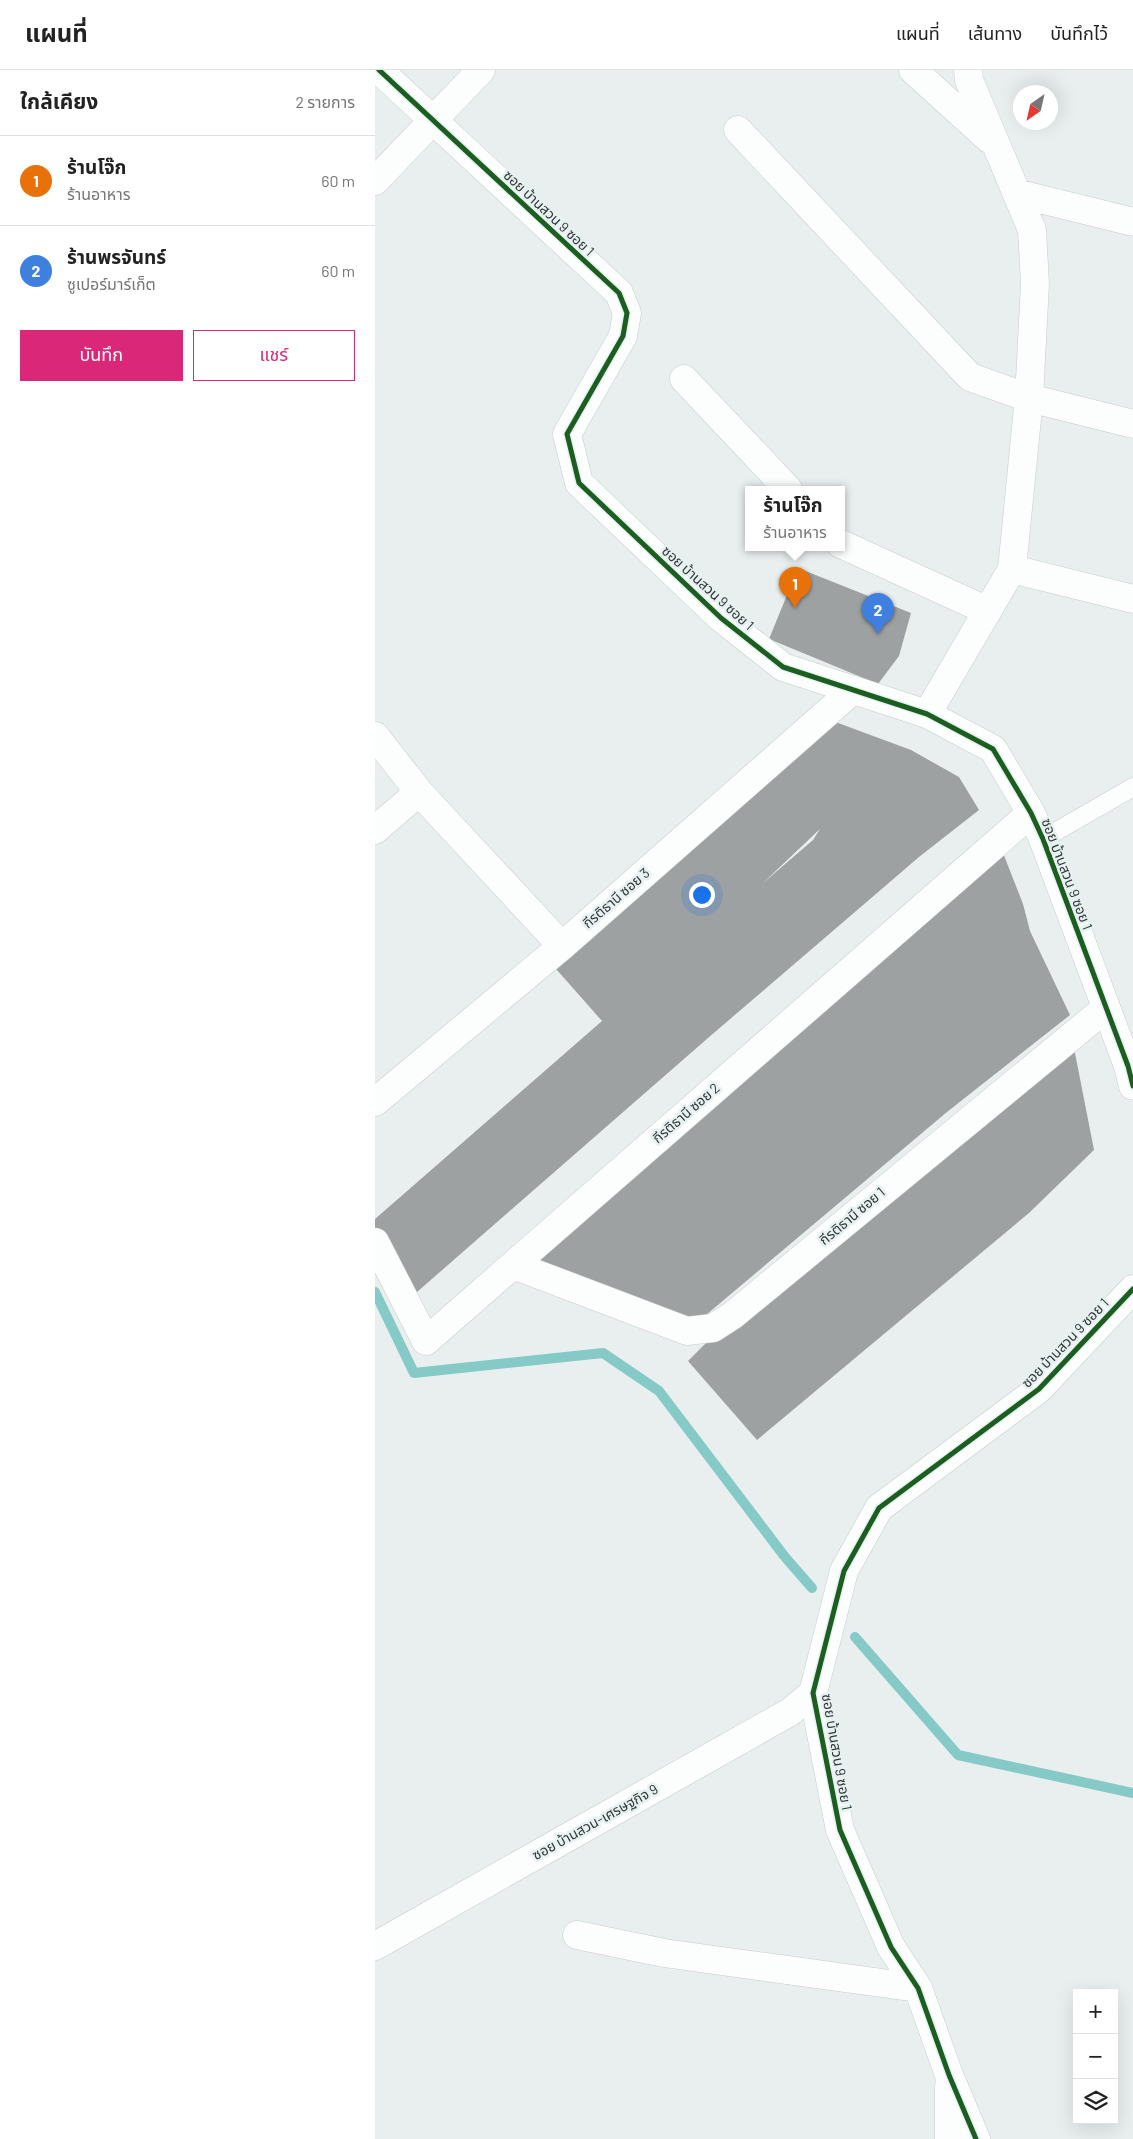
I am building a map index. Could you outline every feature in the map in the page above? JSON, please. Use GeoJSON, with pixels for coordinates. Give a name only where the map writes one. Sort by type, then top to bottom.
{"type":"FeatureCollection","features":[{"type":"Feature","properties":{"kind":"street","name":"ซอย บ้านสวน 9 ซอย 1"},"geometry":{"type":"LineString","coordinates":[[379,70],[619,293],[627,313],[623,336],[567,434],[579,483],[721,618],[783,667],[927,714],[993,749],[1031,813],[1043,838],[1106,1008]]}},
{"type":"Feature","properties":{"kind":"street"},"geometry":{"type":"LineString","coordinates":[[375,181],[481,70]]}},
{"type":"Feature","properties":{"kind":"street"},"geometry":{"type":"LineString","coordinates":[[913,70],[994,143]]}},
{"type":"Feature","properties":{"kind":"street"},"geometry":{"type":"LineString","coordinates":[[927,714],[1012,569],[1029,398],[1035,284],[1032,230],[969,80],[969,70]]}},
{"type":"Feature","properties":{"kind":"street"},"geometry":{"type":"LineString","coordinates":[[738,130],[970,377],[1029,398],[1133,424]]}},
{"type":"Feature","properties":{"kind":"street"},"geometry":{"type":"LineString","coordinates":[[1016,193],[1133,222]]}},
{"type":"Feature","properties":{"kind":"street"},"geometry":{"type":"LineString","coordinates":[[684,379],[785,486]]}},
{"type":"Feature","properties":{"kind":"street"},"geometry":{"type":"LineString","coordinates":[[845,546],[988,611]]}},
{"type":"Feature","properties":{"kind":"street"},"geometry":{"type":"LineString","coordinates":[[1012,569],[1133,599]]}},
{"type":"Feature","properties":{"kind":"street","name":"กีรติธานี ซอย 3"},"geometry":{"type":"LineString","coordinates":[[375,1102],[562,946],[853,690]]}},
{"type":"Feature","properties":{"kind":"street"},"geometry":{"type":"LineString","coordinates":[[375,736],[419,792],[562,946]]}},
{"type":"Feature","properties":{"kind":"street"},"geometry":{"type":"LineString","coordinates":[[375,830],[419,792]]}},
{"type":"Feature","properties":{"kind":"street","name":"กีรติธานี ซอย 2"},"geometry":{"type":"LineString","coordinates":[[375,1242],[426,1342],[1031,813]]}},
{"type":"Feature","properties":{"kind":"street"},"geometry":{"type":"LineString","coordinates":[[1106,1008],[1131,1072]]}},
{"type":"Feature","properties":{"kind":"street","name":"กีรติธานี ซอย 1"},"geometry":{"type":"LineString","coordinates":[[513,1265],[687,1331],[713,1328],[733,1315],[1106,1008]]}},
{"type":"Feature","properties":{"kind":"street","name":"ซอย บ้านสวน 9 ซอย 1"},"geometry":{"type":"LineString","coordinates":[[976,2139],[949,2076],[918,1988],[891,1948],[840,1830],[813,1694],[844,1571],[879,1508],[1039,1389],[1133,1289]]}},
{"type":"Feature","properties":{"kind":"street","name":"ซอย บ้านสวน-เศรษฐกิจ 9"},"geometry":{"type":"LineString","coordinates":[[375,1946],[790,1712],[813,1694]]}},
{"type":"Feature","properties":{"kind":"street"},"geometry":{"type":"LineString","coordinates":[[577,1935],[664,1953],[918,1988]]}},
{"type":"Feature","properties":{"kind":"street","name":"ซอย บ้านสวน 9 ซอย 1"},"geometry":{"type":"LineString","coordinates":[[949,2076],[949,2139]]}},
{"type":"Feature","properties":{"kind":"lane"},"geometry":{"type":"LineString","coordinates":[[1043,838],[1133,787]]}},
{"type":"Feature","properties":{"kind":"building"},"geometry":{"type":"Polygon","coordinates":[[[798,568],[911,613],[899,656],[878,684],[769,639],[798,568]]]}},
{"type":"Feature","properties":{"kind":"building"},"geometry":{"type":"Polygon","coordinates":[[[822,717],[911,750],[959,777],[979,810],[919,857],[708,1038],[409,1299],[375,1234],[375,1219],[602,1021],[549,961],[822,717]],[[820,829],[763,883],[813,840],[820,829]]]}},
{"type":"Feature","properties":{"kind":"building"},"geometry":{"type":"Polygon","coordinates":[[[998,840],[1023,904],[1030,931],[1070,1015],[947,1112],[687,1331],[515,1265],[998,840]]]}},
{"type":"Feature","properties":{"kind":"building"},"geometry":{"type":"Polygon","coordinates":[[[1074,1048],[1094,1150],[1029,1213],[757,1440],[688,1361],[733,1316],[851,1219],[917,1182],[910,1173],[1074,1048]]]}},
{"type":"Feature","properties":{"kind":"waterway"},"geometry":{"type":"LineString","coordinates":[[375,1292],[414,1373],[603,1353],[659,1391],[785,1557],[812,1588]]}},
{"type":"Feature","properties":{"kind":"waterway"},"geometry":{"type":"LineString","coordinates":[[855,1637],[958,1755],[1133,1793]]}},
{"type":"Feature","properties":{"kind":"cycle path"},"geometry":{"type":"LineString","coordinates":[[379,70],[619,293],[627,313],[623,336],[567,434],[579,483],[721,618],[783,667],[927,714],[993,749],[1031,813],[1043,839],[1128,1066],[1133,1086]]}},
{"type":"Feature","properties":{"kind":"cycle path"},"geometry":{"type":"LineString","coordinates":[[976,2139],[949,2075],[918,1988],[891,1947],[840,1830],[813,1693],[844,1571],[879,1508],[1039,1389],[1133,1289]]}},
{"type":"Feature","properties":{"kind":"place","name":"ร้านโจ๊ก"},"geometry":{"type":"Point","coordinates":[795,608]}},
{"type":"Feature","properties":{"kind":"place","name":"ร้านพรจันทร์"},"geometry":{"type":"Point","coordinates":[878,634]}}]}
